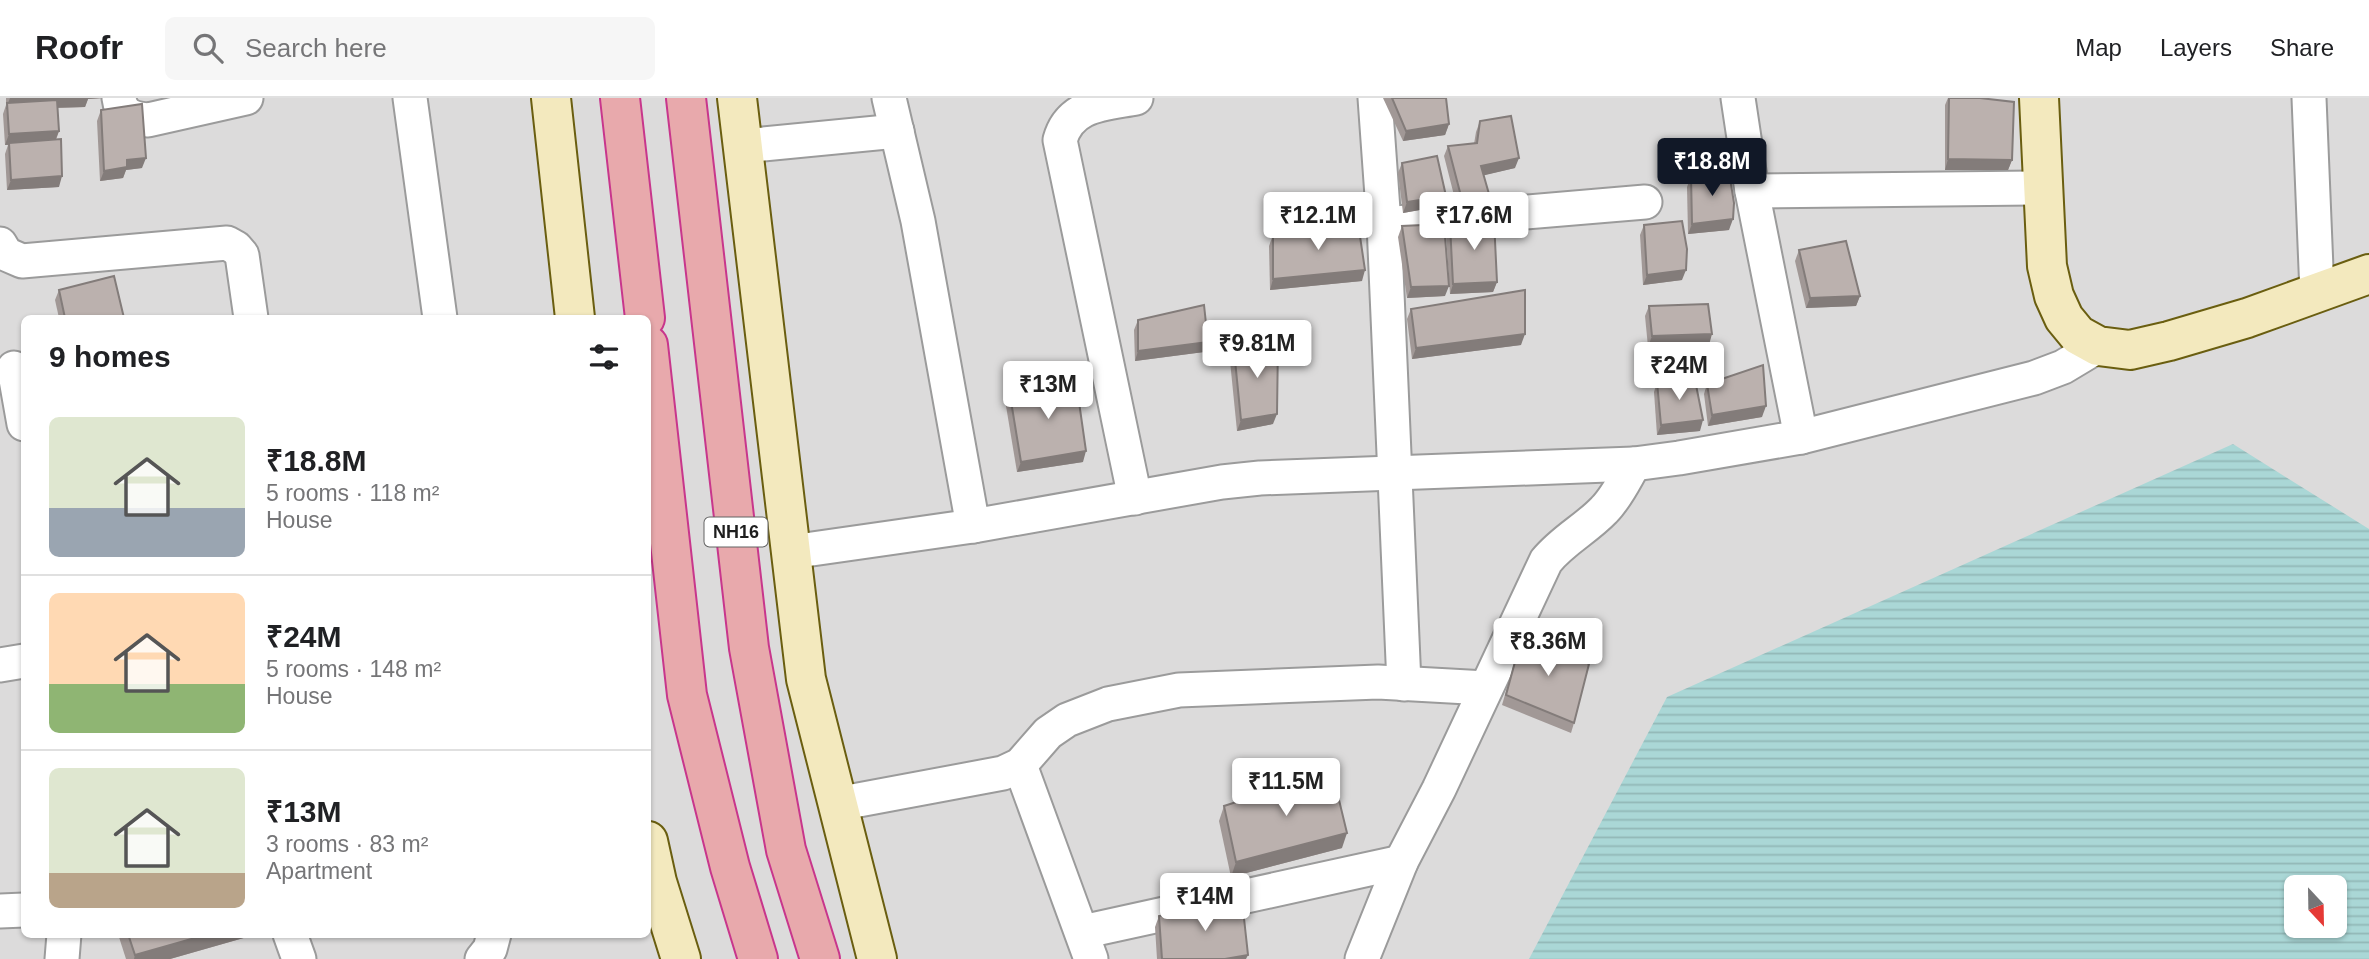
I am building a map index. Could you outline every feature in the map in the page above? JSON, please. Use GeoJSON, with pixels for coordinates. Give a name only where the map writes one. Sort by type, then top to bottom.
{"type":"FeatureCollection","features":[{"type":"Feature","properties":{"kind":"highway"},"geometry":{"type":"LineString","coordinates":[[620,98],[645,315]]}},
{"type":"Feature","properties":{"kind":"highway","name":"NH16"},"geometry":{"type":"LineString","coordinates":[[686,98],[749,648],[786,850],[820,959]]}},
{"type":"Feature","properties":{"kind":"highway"},"geometry":{"type":"LineString","coordinates":[[651,372],[687,695],[730,867],[758,959]]}},
{"type":"Feature","properties":{"kind":"main road"},"geometry":{"type":"LineString","coordinates":[[551,98],[575,315]]}},
{"type":"Feature","properties":{"kind":"main road"},"geometry":{"type":"LineString","coordinates":[[737,98],[806,679],[877,959]]}},
{"type":"Feature","properties":{"kind":"main road"},"geometry":{"type":"LineString","coordinates":[[2039,98],[2047,266],[2054,296],[2064,318],[2078,335],[2098,346],[2130,349],[2169,341],[2247,318],[2369,274]]}},
{"type":"Feature","properties":{"kind":"main road"},"geometry":{"type":"LineString","coordinates":[[651,855],[681,959]]}},
{"type":"Feature","properties":{"kind":"street"},"geometry":{"type":"LineString","coordinates":[[119,98],[125,114],[148,120],[246,98]]}},
{"type":"Feature","properties":{"kind":"street"},"geometry":{"type":"LineString","coordinates":[[410,98],[440,315]]}},
{"type":"Feature","properties":{"kind":"street"},"geometry":{"type":"LineString","coordinates":[[889,98],[918,221],[973,526]]}},
{"type":"Feature","properties":{"kind":"street"},"geometry":{"type":"LineString","coordinates":[[1135,498],[1060,141],[1064,126],[1075,114],[1093,106],[1136,98]]}},
{"type":"Feature","properties":{"kind":"street"},"geometry":{"type":"LineString","coordinates":[[1374,98],[1384,224],[1404,684]]}},
{"type":"Feature","properties":{"kind":"street"},"geometry":{"type":"LineString","coordinates":[[1738,98],[1752,191],[1801,437]]}},
{"type":"Feature","properties":{"kind":"street"},"geometry":{"type":"LineString","coordinates":[[2309,98],[2317,293]]}},
{"type":"Feature","properties":{"kind":"street"},"geometry":{"type":"LineString","coordinates":[[743,146],[897,131]]}},
{"type":"Feature","properties":{"kind":"street"},"geometry":{"type":"LineString","coordinates":[[1752,191],[2043,188]]}},
{"type":"Feature","properties":{"kind":"street"},"geometry":{"type":"LineString","coordinates":[[1384,224],[1644,202]]}},
{"type":"Feature","properties":{"kind":"street"},"geometry":{"type":"LineString","coordinates":[[0,244],[6,254],[22,261],[227,243],[242,255],[251,315]]}},
{"type":"Feature","properties":{"kind":"street"},"geometry":{"type":"LineString","coordinates":[[791,552],[973,526],[1260,478],[1634,464],[1744,449],[2034,378],[2063,367],[2098,346]]}},
{"type":"Feature","properties":{"kind":"street"},"geometry":{"type":"LineString","coordinates":[[13,368],[21,409]]}},
{"type":"Feature","properties":{"kind":"street"},"geometry":{"type":"LineString","coordinates":[[1362,959],[1401,862],[1546,561],[1566,540],[1605,509],[1634,464]]}},
{"type":"Feature","properties":{"kind":"street"},"geometry":{"type":"LineString","coordinates":[[0,665],[21,662]]}},
{"type":"Feature","properties":{"kind":"street"},"geometry":{"type":"LineString","coordinates":[[837,804],[1003,773],[1020,765],[1048,733],[1067,720],[1108,704],[1179,690],[1378,682],[1486,688]]}},
{"type":"Feature","properties":{"kind":"street"},"geometry":{"type":"LineString","coordinates":[[1020,765],[1086,945],[1401,862]]}},
{"type":"Feature","properties":{"kind":"street"},"geometry":{"type":"LineString","coordinates":[[0,911],[21,909]]}},
{"type":"Feature","properties":{"kind":"street"},"geometry":{"type":"LineString","coordinates":[[62,959],[64,938]]}},
{"type":"Feature","properties":{"kind":"street"},"geometry":{"type":"LineString","coordinates":[[291,938],[299,959]]}},
{"type":"Feature","properties":{"kind":"street"},"geometry":{"type":"LineString","coordinates":[[482,959],[490,950],[493,938]]}},
{"type":"Feature","properties":{"kind":"shaded area"},"geometry":{"type":"Polygon","coordinates":[[[0,98],[2369,98],[2369,959],[0,959],[0,98]]]}},
{"type":"Feature","properties":{"kind":"water"},"geometry":{"type":"Polygon","coordinates":[[[2233,444],[2369,529],[2369,959],[1529,959],[1667,697],[2233,444]]]}},
{"type":"Feature","properties":{"kind":"building"},"geometry":{"type":"Polygon","coordinates":[[[1392,98],[1446,98],[1449,124],[1406,131],[1392,98]]]}},
{"type":"Feature","properties":{"kind":"building"},"geometry":{"type":"Polygon","coordinates":[[[1949,98],[2014,102],[2012,160],[1948,159],[1949,98]]]}},
{"type":"Feature","properties":{"kind":"building"},"geometry":{"type":"Polygon","coordinates":[[[57,100],[59,131],[9,134],[7,103],[57,100]]]}},
{"type":"Feature","properties":{"kind":"building"},"geometry":{"type":"Polygon","coordinates":[[[142,104],[146,158],[127,160],[127,167],[104,171],[101,110],[142,104]]]}},
{"type":"Feature","properties":{"kind":"building"},"geometry":{"type":"Polygon","coordinates":[[[1511,116],[1519,158],[1481,166],[1489,194],[1462,200],[1448,146],[1477,143],[1480,121],[1511,116]]]}},
{"type":"Feature","properties":{"kind":"building"},"geometry":{"type":"Polygon","coordinates":[[[61,139],[62,176],[11,180],[9,143],[61,139]]]}},
{"type":"Feature","properties":{"kind":"building"},"geometry":{"type":"Polygon","coordinates":[[[1437,156],[1446,196],[1407,202],[1402,163],[1437,156]]]}},
{"type":"Feature","properties":{"kind":"building"},"geometry":{"type":"Polygon","coordinates":[[[1729,172],[1734,203],[1733,219],[1692,224],[1691,176],[1729,172]]]}},
{"type":"Feature","properties":{"kind":"building"},"geometry":{"type":"Polygon","coordinates":[[[1494,220],[1497,282],[1453,284],[1450,224],[1494,220]]]}},
{"type":"Feature","properties":{"kind":"building"},"geometry":{"type":"Polygon","coordinates":[[[1682,221],[1687,249],[1686,270],[1647,275],[1644,225],[1682,221]]]}},
{"type":"Feature","properties":{"kind":"building"},"geometry":{"type":"Polygon","coordinates":[[[1358,223],[1365,270],[1273,279],[1273,235],[1358,223]]]}},
{"type":"Feature","properties":{"kind":"building"},"geometry":{"type":"Polygon","coordinates":[[[1444,224],[1449,286],[1411,287],[1402,226],[1444,224]]]}},
{"type":"Feature","properties":{"kind":"building"},"geometry":{"type":"Polygon","coordinates":[[[1846,241],[1860,296],[1810,298],[1799,250],[1846,241]]]}},
{"type":"Feature","properties":{"kind":"building"},"geometry":{"type":"Polygon","coordinates":[[[114,276],[123,315],[64,315],[59,290],[114,276]]]}},
{"type":"Feature","properties":{"kind":"building"},"geometry":{"type":"Polygon","coordinates":[[[1525,290],[1525,334],[1416,348],[1411,309],[1525,290]]]}},
{"type":"Feature","properties":{"kind":"building"},"geometry":{"type":"Polygon","coordinates":[[[1708,304],[1712,334],[1652,336],[1649,306],[1708,304]]]}},
{"type":"Feature","properties":{"kind":"building"},"geometry":{"type":"Polygon","coordinates":[[[1204,305],[1208,342],[1138,351],[1138,320],[1204,305]]]}},
{"type":"Feature","properties":{"kind":"building"},"geometry":{"type":"Polygon","coordinates":[[[1278,342],[1277,414],[1241,420],[1234,350],[1278,342]]]}},
{"type":"Feature","properties":{"kind":"building"},"geometry":{"type":"Polygon","coordinates":[[[1763,365],[1766,406],[1712,415],[1707,384],[1763,365]]]}},
{"type":"Feature","properties":{"kind":"building"},"geometry":{"type":"Polygon","coordinates":[[[1695,380],[1703,420],[1661,425],[1657,382],[1695,380]]]}},
{"type":"Feature","properties":{"kind":"building"},"geometry":{"type":"Polygon","coordinates":[[[1076,381],[1086,451],[1021,462],[1009,389],[1076,381]]]}},
{"type":"Feature","properties":{"kind":"building"},"geometry":{"type":"Polygon","coordinates":[[[1524,629],[1589,664],[1574,723],[1506,695],[1524,629]]]}},
{"type":"Feature","properties":{"kind":"building"},"geometry":{"type":"Polygon","coordinates":[[[1332,771],[1347,833],[1236,862],[1224,806],[1332,771]]]}},
{"type":"Feature","properties":{"kind":"building"},"geometry":{"type":"Polygon","coordinates":[[[1242,900],[1248,955],[1225,959],[1162,959],[1159,916],[1242,900]]]}},
{"type":"Feature","properties":{"kind":"building"},"geometry":{"type":"Polygon","coordinates":[[[129,938],[195,938],[135,955],[129,938]]]}}]}
